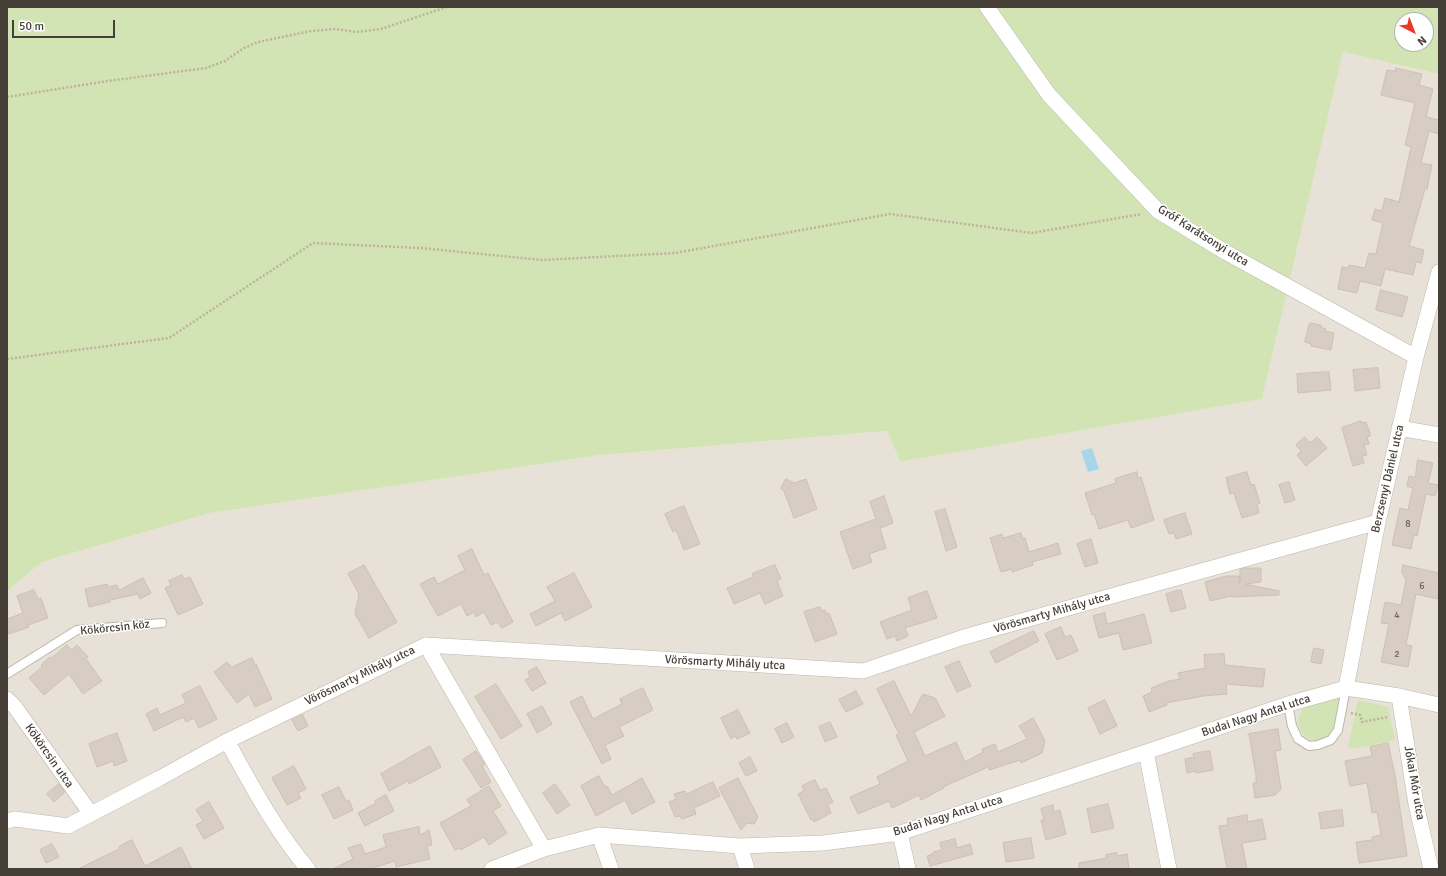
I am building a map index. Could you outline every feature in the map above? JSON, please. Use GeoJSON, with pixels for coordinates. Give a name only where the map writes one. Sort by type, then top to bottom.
{"type":"FeatureCollection","features":[{"type":"Feature","properties":{"kind":"street","name":"Gróf Karátsonyi utca"},"geometry":{"type":"LineString","coordinates":[[987,7],[1049,95],[1158,211],[1227,253],[1416,357]]}},
{"type":"Feature","properties":{"kind":"street","name":"Berzsenyi Dániel utca"},"geometry":{"type":"LineString","coordinates":[[1346,688],[1378,522],[1399,428],[1439,272]]}},
{"type":"Feature","properties":{"kind":"street"},"geometry":{"type":"LineString","coordinates":[[1399,428],[1439,435]]}},
{"type":"Feature","properties":{"kind":"street","name":"Vörösmarty Mihály utca"},"geometry":{"type":"LineString","coordinates":[[7,822],[15,820],[68,826],[227,741],[426,645],[864,671],[964,637],[1378,522]]}},
{"type":"Feature","properties":{"kind":"street"},"geometry":{"type":"LineString","coordinates":[[426,645],[537,852],[516,869]]}},
{"type":"Feature","properties":{"kind":"street"},"geometry":{"type":"LineString","coordinates":[[1346,688],[1399,696],[1439,705]]}},
{"type":"Feature","properties":{"kind":"street","name":"Budai Nagy Antal utca"},"geometry":{"type":"LineString","coordinates":[[492,869],[537,852],[600,835],[740,846],[823,843],[900,833],[1288,704],[1346,688]]}},
{"type":"Feature","properties":{"kind":"street","name":"Jókai Mór utca"},"geometry":{"type":"LineString","coordinates":[[1399,696],[1416,804],[1431,869]]}},
{"type":"Feature","properties":{"kind":"street","name":"Kökörcsin utca"},"geometry":{"type":"LineString","coordinates":[[7,699],[15,707],[91,814]]}},
{"type":"Feature","properties":{"kind":"street"},"geometry":{"type":"LineString","coordinates":[[227,741],[292,851],[308,869]]}},
{"type":"Feature","properties":{"kind":"street"},"geometry":{"type":"LineString","coordinates":[[1146,752],[1169,869]]}},
{"type":"Feature","properties":{"kind":"street"},"geometry":{"type":"LineString","coordinates":[[900,833],[908,869]]}},
{"type":"Feature","properties":{"kind":"street"},"geometry":{"type":"LineString","coordinates":[[600,835],[611,869]]}},
{"type":"Feature","properties":{"kind":"street"},"geometry":{"type":"LineString","coordinates":[[740,846],[747,869]]}},
{"type":"Feature","properties":{"kind":"lane","name":"Kökörcsin köz"},"geometry":{"type":"LineString","coordinates":[[7,674],[78,630],[162,623]]}},
{"type":"Feature","properties":{"kind":"lane"},"geometry":{"type":"LineString","coordinates":[[1288,704],[1292,726],[1298,739],[1309,746],[1318,745],[1331,740],[1338,730],[1346,688]]}},
{"type":"Feature","properties":{"kind":"path"},"geometry":{"type":"LineString","coordinates":[[7,97],[108,81],[200,69],[226,61],[244,48],[258,42],[312,31],[335,30],[357,32],[381,30],[447,7]]}},
{"type":"Feature","properties":{"kind":"path"},"geometry":{"type":"LineString","coordinates":[[7,359],[169,338],[313,243],[421,248],[542,260],[674,253],[890,214],[1032,233],[1158,211]]}},
{"type":"Feature","properties":{"kind":"path"},"geometry":{"type":"LineString","coordinates":[[1362,722],[1402,714]]}},
{"type":"Feature","properties":{"kind":"shaded area"},"geometry":{"type":"Polygon","coordinates":[[[1343,52],[1439,74],[1439,869],[7,869],[7,591],[42,562],[210,513],[601,455],[887,431],[900,462],[1262,399],[1343,52]]]}},
{"type":"Feature","properties":{"kind":"green space"},"geometry":{"type":"Polygon","coordinates":[[[7,7],[1439,7],[1439,74],[1343,52],[1262,399],[900,462],[887,431],[601,455],[210,513],[42,562],[7,591],[7,7]]]}},
{"type":"Feature","properties":{"kind":"green space"},"geometry":{"type":"Polygon","coordinates":[[[1339,698],[1335,721],[1330,734],[1323,740],[1315,741],[1308,738],[1299,726],[1298,719],[1301,711],[1309,705],[1339,698]]]}},
{"type":"Feature","properties":{"kind":"green space"},"geometry":{"type":"Polygon","coordinates":[[[1358,700],[1388,707],[1395,740],[1353,749],[1348,746],[1358,700]]]}},
{"type":"Feature","properties":{"kind":"water"},"geometry":{"type":"Polygon","coordinates":[[[1092,448],[1099,469],[1088,472],[1081,451],[1092,448]]]}},
{"type":"Feature","properties":{"kind":"building"},"geometry":{"type":"Polygon","coordinates":[[[1396,68],[1422,74],[1419,85],[1433,89],[1426,117],[1439,120],[1439,134],[1429,131],[1421,163],[1432,165],[1427,189],[1425,189],[1409,246],[1424,250],[1421,263],[1416,262],[1413,275],[1385,269],[1381,286],[1360,281],[1357,293],[1338,289],[1342,267],[1349,268],[1349,265],[1365,268],[1369,253],[1376,254],[1383,223],[1372,220],[1375,209],[1382,211],[1385,198],[1399,202],[1411,147],[1405,145],[1415,103],[1381,95],[1387,70],[1395,71],[1396,68]]]}},
{"type":"Feature","properties":{"kind":"building"},"geometry":{"type":"Polygon","coordinates":[[[1381,290],[1408,297],[1402,317],[1376,310],[1381,290]]]}},
{"type":"Feature","properties":{"kind":"building"},"geometry":{"type":"Polygon","coordinates":[[[1310,323],[1321,325],[1320,327],[1326,329],[1325,331],[1334,333],[1331,350],[1311,346],[1311,344],[1305,342],[1310,323]]]}},
{"type":"Feature","properties":{"kind":"building"},"geometry":{"type":"Polygon","coordinates":[[[1378,368],[1380,388],[1355,391],[1353,370],[1378,368]]]}},
{"type":"Feature","properties":{"kind":"building"},"geometry":{"type":"Polygon","coordinates":[[[1329,372],[1331,390],[1298,393],[1297,374],[1329,372]]]}},
{"type":"Feature","properties":{"kind":"building"},"geometry":{"type":"Polygon","coordinates":[[[1361,421],[1361,423],[1366,422],[1370,433],[1370,436],[1367,437],[1369,444],[1364,445],[1367,455],[1362,456],[1364,463],[1353,466],[1342,428],[1361,421]]]}},
{"type":"Feature","properties":{"kind":"building"},"geometry":{"type":"Polygon","coordinates":[[[1305,437],[1310,443],[1317,437],[1327,448],[1306,466],[1297,455],[1301,451],[1296,445],[1305,437]]]}},
{"type":"Feature","properties":{"kind":"building"},"geometry":{"type":"Polygon","coordinates":[[[1418,460],[1433,463],[1428,483],[1438,485],[1435,496],[1426,494],[1417,536],[1414,535],[1411,549],[1392,545],[1400,508],[1408,510],[1413,488],[1407,486],[1409,476],[1415,477],[1418,460]]]}},
{"type":"Feature","properties":{"kind":"building"},"geometry":{"type":"Polygon","coordinates":[[[1137,472],[1138,478],[1141,477],[1154,520],[1131,528],[1128,520],[1099,529],[1094,514],[1092,515],[1085,493],[1116,483],[1115,479],[1137,472]]]}},
{"type":"Feature","properties":{"kind":"building"},"geometry":{"type":"Polygon","coordinates":[[[1247,472],[1251,485],[1254,484],[1260,503],[1257,504],[1259,513],[1242,518],[1234,493],[1230,494],[1226,478],[1247,472]]]}},
{"type":"Feature","properties":{"kind":"building"},"geometry":{"type":"Polygon","coordinates":[[[786,479],[794,483],[806,479],[817,509],[794,518],[784,491],[781,489],[786,479]]]}},
{"type":"Feature","properties":{"kind":"building"},"geometry":{"type":"Polygon","coordinates":[[[1289,482],[1295,500],[1285,503],[1279,485],[1289,482]]]}},
{"type":"Feature","properties":{"kind":"building"},"geometry":{"type":"Polygon","coordinates":[[[884,496],[893,523],[880,528],[886,548],[869,554],[872,562],[853,569],[840,532],[876,519],[870,502],[884,496]]]}},
{"type":"Feature","properties":{"kind":"building"},"geometry":{"type":"Polygon","coordinates":[[[684,506],[700,544],[684,550],[676,530],[673,532],[665,514],[684,506]]]}},
{"type":"Feature","properties":{"kind":"building"},"geometry":{"type":"Polygon","coordinates":[[[945,509],[957,547],[946,551],[935,512],[945,509]]]}},
{"type":"Feature","properties":{"kind":"building"},"geometry":{"type":"Polygon","coordinates":[[[1185,513],[1192,534],[1176,539],[1174,533],[1169,534],[1164,520],[1185,513]]]}},
{"type":"Feature","properties":{"kind":"building"},"geometry":{"type":"Polygon","coordinates":[[[1021,533],[1023,539],[1025,538],[1029,552],[1058,543],[1061,554],[1032,562],[1033,565],[1012,572],[1012,569],[1001,572],[990,538],[1002,534],[1003,538],[1021,533]]]}},
{"type":"Feature","properties":{"kind":"building"},"geometry":{"type":"Polygon","coordinates":[[[1091,539],[1098,563],[1085,567],[1077,544],[1091,539]]]}},
{"type":"Feature","properties":{"kind":"building"},"geometry":{"type":"Polygon","coordinates":[[[472,549],[484,575],[488,573],[513,622],[502,628],[497,622],[491,625],[484,612],[476,617],[474,612],[467,616],[461,604],[438,616],[420,584],[434,577],[438,584],[465,570],[458,556],[472,549]]]}},
{"type":"Feature","properties":{"kind":"building"},"geometry":{"type":"Polygon","coordinates":[[[364,565],[397,622],[369,638],[355,614],[359,594],[348,574],[364,565]]]}},
{"type":"Feature","properties":{"kind":"building"},"geometry":{"type":"Polygon","coordinates":[[[775,565],[781,579],[777,581],[783,596],[765,604],[760,593],[734,604],[727,588],[753,577],[752,574],[775,565]]]}},
{"type":"Feature","properties":{"kind":"building"},"geometry":{"type":"Polygon","coordinates":[[[1403,565],[1439,573],[1438,599],[1416,594],[1406,645],[1412,646],[1408,667],[1381,662],[1389,624],[1381,623],[1385,602],[1401,605],[1406,580],[1402,573],[1403,565]]]}},
{"type":"Feature","properties":{"kind":"building"},"geometry":{"type":"Polygon","coordinates":[[[1245,568],[1261,568],[1261,582],[1245,584],[1279,591],[1279,595],[1231,596],[1210,601],[1205,582],[1226,576],[1240,576],[1240,570],[1245,568]]]}},
{"type":"Feature","properties":{"kind":"building"},"geometry":{"type":"Polygon","coordinates":[[[574,573],[592,607],[565,621],[561,613],[536,626],[530,614],[555,601],[547,587],[574,573]]]}},
{"type":"Feature","properties":{"kind":"building"},"geometry":{"type":"Polygon","coordinates":[[[182,575],[184,579],[190,577],[203,604],[178,615],[165,588],[171,585],[169,581],[182,575]]]}},
{"type":"Feature","properties":{"kind":"building"},"geometry":{"type":"Polygon","coordinates":[[[143,578],[151,593],[140,599],[138,594],[110,600],[110,602],[89,607],[85,589],[107,584],[108,587],[117,585],[119,590],[143,578]]]}},
{"type":"Feature","properties":{"kind":"building"},"geometry":{"type":"Polygon","coordinates":[[[34,590],[38,599],[41,598],[48,618],[9,634],[7,619],[23,613],[17,596],[34,590]]]}},
{"type":"Feature","properties":{"kind":"building"},"geometry":{"type":"Polygon","coordinates":[[[1181,590],[1186,608],[1171,612],[1166,594],[1181,590]]]}},
{"type":"Feature","properties":{"kind":"building"},"geometry":{"type":"Polygon","coordinates":[[[927,591],[937,618],[905,628],[908,636],[897,641],[895,636],[887,639],[880,622],[912,610],[908,598],[927,591]]]}},
{"type":"Feature","properties":{"kind":"building"},"geometry":{"type":"Polygon","coordinates":[[[820,607],[822,611],[825,610],[827,614],[829,613],[837,634],[815,642],[804,612],[820,607]]]}},
{"type":"Feature","properties":{"kind":"building"},"geometry":{"type":"Polygon","coordinates":[[[1105,613],[1107,624],[1144,614],[1152,643],[1123,650],[1119,633],[1099,638],[1093,616],[1105,613]]]}},
{"type":"Feature","properties":{"kind":"building"},"geometry":{"type":"Polygon","coordinates":[[[1061,627],[1065,637],[1071,635],[1078,651],[1057,660],[1045,634],[1061,627]]]}},
{"type":"Feature","properties":{"kind":"building"},"geometry":{"type":"Polygon","coordinates":[[[1034,631],[1039,641],[996,663],[990,652],[1034,631]]]}},
{"type":"Feature","properties":{"kind":"building"},"geometry":{"type":"Polygon","coordinates":[[[67,645],[71,650],[77,645],[88,657],[86,659],[102,681],[83,694],[69,674],[44,695],[29,678],[43,666],[41,665],[50,657],[51,658],[67,645]]]}},
{"type":"Feature","properties":{"kind":"building"},"geometry":{"type":"Polygon","coordinates":[[[1314,648],[1324,650],[1321,664],[1311,662],[1314,648]]]}},
{"type":"Feature","properties":{"kind":"building"},"geometry":{"type":"Polygon","coordinates":[[[1224,654],[1225,665],[1265,669],[1263,687],[1226,684],[1227,694],[1203,696],[1166,703],[1167,705],[1149,712],[1143,696],[1152,692],[1151,688],[1169,681],[1180,679],[1178,673],[1205,668],[1204,655],[1224,654]]]}},
{"type":"Feature","properties":{"kind":"building"},"geometry":{"type":"Polygon","coordinates":[[[252,658],[272,699],[255,707],[249,694],[237,703],[214,672],[227,662],[232,667],[252,658]]]}},
{"type":"Feature","properties":{"kind":"building"},"geometry":{"type":"Polygon","coordinates":[[[959,661],[971,686],[957,692],[945,667],[959,661]]]}},
{"type":"Feature","properties":{"kind":"building"},"geometry":{"type":"Polygon","coordinates":[[[537,667],[546,683],[532,691],[525,680],[530,677],[528,672],[537,667]]]}},
{"type":"Feature","properties":{"kind":"building"},"geometry":{"type":"Polygon","coordinates":[[[894,681],[911,716],[923,694],[935,698],[945,716],[914,732],[925,756],[956,742],[965,762],[983,752],[982,749],[995,744],[998,752],[1027,739],[1019,726],[1033,718],[1045,741],[1042,753],[1021,763],[1020,760],[989,770],[988,767],[943,787],[944,788],[921,800],[919,795],[892,808],[889,801],[858,814],[850,797],[880,784],[877,777],[908,761],[896,735],[899,734],[877,689],[894,681]]]}},
{"type":"Feature","properties":{"kind":"building"},"geometry":{"type":"Polygon","coordinates":[[[496,684],[522,726],[501,739],[475,697],[496,684]]]}},
{"type":"Feature","properties":{"kind":"building"},"geometry":{"type":"Polygon","coordinates":[[[200,686],[217,719],[199,728],[194,718],[186,722],[183,717],[154,731],[146,714],[157,708],[160,715],[186,703],[182,695],[200,686]]]}},
{"type":"Feature","properties":{"kind":"building"},"geometry":{"type":"Polygon","coordinates":[[[643,688],[653,710],[619,727],[624,736],[605,745],[611,759],[602,764],[570,702],[582,696],[593,719],[622,704],[620,699],[643,688]]]}},
{"type":"Feature","properties":{"kind":"building"},"geometry":{"type":"Polygon","coordinates":[[[856,691],[863,704],[846,712],[839,700],[856,691]]]}},
{"type":"Feature","properties":{"kind":"building"},"geometry":{"type":"Polygon","coordinates":[[[1105,700],[1117,726],[1100,734],[1088,708],[1105,700]]]}},
{"type":"Feature","properties":{"kind":"building"},"geometry":{"type":"Polygon","coordinates":[[[542,706],[552,724],[537,733],[527,714],[542,706]]]}},
{"type":"Feature","properties":{"kind":"building"},"geometry":{"type":"Polygon","coordinates":[[[738,710],[750,733],[737,739],[735,736],[731,739],[721,718],[738,710]]]}},
{"type":"Feature","properties":{"kind":"building"},"geometry":{"type":"Polygon","coordinates":[[[303,715],[308,726],[298,731],[292,720],[303,715]]]}},
{"type":"Feature","properties":{"kind":"building"},"geometry":{"type":"Polygon","coordinates":[[[830,722],[837,737],[825,742],[819,727],[830,722]]]}},
{"type":"Feature","properties":{"kind":"building"},"geometry":{"type":"Polygon","coordinates":[[[787,723],[794,737],[782,743],[775,729],[787,723]]]}},
{"type":"Feature","properties":{"kind":"building"},"geometry":{"type":"Polygon","coordinates":[[[1278,729],[1281,750],[1275,751],[1281,789],[1275,795],[1255,798],[1253,783],[1256,783],[1256,775],[1249,734],[1278,729]]]}},
{"type":"Feature","properties":{"kind":"building"},"geometry":{"type":"Polygon","coordinates":[[[117,733],[127,761],[114,766],[113,761],[97,767],[89,744],[117,733]]]}},
{"type":"Feature","properties":{"kind":"building"},"geometry":{"type":"Polygon","coordinates":[[[1388,743],[1395,775],[1407,856],[1359,863],[1356,842],[1372,840],[1372,837],[1381,835],[1377,812],[1372,813],[1367,783],[1350,786],[1345,761],[1372,756],[1370,747],[1388,743]]]}},
{"type":"Feature","properties":{"kind":"building"},"geometry":{"type":"Polygon","coordinates":[[[430,746],[441,767],[409,784],[408,781],[389,791],[381,774],[430,746]]]}},
{"type":"Feature","properties":{"kind":"building"},"geometry":{"type":"Polygon","coordinates":[[[476,751],[485,764],[482,766],[491,782],[481,788],[463,760],[476,751]]]}},
{"type":"Feature","properties":{"kind":"building"},"geometry":{"type":"Polygon","coordinates":[[[1210,751],[1213,770],[1187,773],[1185,759],[1194,757],[1193,754],[1210,751]]]}},
{"type":"Feature","properties":{"kind":"building"},"geometry":{"type":"Polygon","coordinates":[[[750,757],[757,771],[746,776],[739,763],[750,757]]]}},
{"type":"Feature","properties":{"kind":"building"},"geometry":{"type":"Polygon","coordinates":[[[294,766],[306,789],[298,793],[301,798],[287,805],[272,778],[294,766]]]}},
{"type":"Feature","properties":{"kind":"building"},"geometry":{"type":"Polygon","coordinates":[[[599,776],[605,787],[607,786],[612,795],[642,778],[655,802],[632,814],[625,800],[596,816],[581,786],[599,776]]]}},
{"type":"Feature","properties":{"kind":"building"},"geometry":{"type":"Polygon","coordinates":[[[738,778],[758,817],[754,824],[747,823],[741,830],[719,788],[738,778]]]}},
{"type":"Feature","properties":{"kind":"building"},"geometry":{"type":"Polygon","coordinates":[[[815,780],[820,790],[826,788],[833,802],[828,805],[831,813],[814,822],[812,819],[811,820],[798,794],[804,791],[802,786],[815,780]]]}},
{"type":"Feature","properties":{"kind":"building"},"geometry":{"type":"Polygon","coordinates":[[[713,782],[720,796],[694,808],[696,814],[682,819],[680,816],[675,817],[669,802],[676,799],[674,794],[685,791],[686,794],[713,782]]]}},
{"type":"Feature","properties":{"kind":"building"},"geometry":{"type":"Polygon","coordinates":[[[59,784],[65,792],[54,802],[47,794],[59,784]]]}},
{"type":"Feature","properties":{"kind":"building"},"geometry":{"type":"Polygon","coordinates":[[[555,784],[570,805],[557,814],[543,793],[555,784]]]}},
{"type":"Feature","properties":{"kind":"building"},"geometry":{"type":"Polygon","coordinates":[[[489,786],[501,806],[493,811],[507,833],[489,845],[484,837],[461,850],[460,848],[455,850],[440,823],[471,806],[467,800],[489,786]]]}},
{"type":"Feature","properties":{"kind":"building"},"geometry":{"type":"Polygon","coordinates":[[[339,787],[346,801],[349,800],[353,810],[334,819],[322,795],[339,787]]]}},
{"type":"Feature","properties":{"kind":"building"},"geometry":{"type":"Polygon","coordinates":[[[386,795],[394,811],[365,826],[358,813],[376,803],[375,801],[386,795]]]}},
{"type":"Feature","properties":{"kind":"building"},"geometry":{"type":"Polygon","coordinates":[[[209,802],[224,828],[204,839],[196,825],[203,821],[196,810],[209,802]]]}},
{"type":"Feature","properties":{"kind":"building"},"geometry":{"type":"Polygon","coordinates":[[[1108,804],[1114,828],[1092,833],[1087,809],[1108,804]]]}},
{"type":"Feature","properties":{"kind":"building"},"geometry":{"type":"Polygon","coordinates":[[[1053,805],[1054,812],[1060,810],[1066,834],[1046,840],[1041,820],[1044,820],[1041,809],[1053,805]]]}},
{"type":"Feature","properties":{"kind":"building"},"geometry":{"type":"Polygon","coordinates":[[[1342,810],[1344,826],[1321,829],[1319,813],[1342,810]]]}},
{"type":"Feature","properties":{"kind":"building"},"geometry":{"type":"Polygon","coordinates":[[[1247,815],[1248,822],[1262,819],[1266,839],[1242,843],[1247,869],[1227,869],[1219,826],[1228,825],[1227,819],[1247,815]]]}},
{"type":"Feature","properties":{"kind":"building"},"geometry":{"type":"Polygon","coordinates":[[[419,827],[420,835],[429,830],[432,845],[427,846],[430,859],[396,867],[395,861],[370,869],[333,869],[353,859],[348,848],[361,844],[365,854],[386,847],[383,835],[419,827]]]}},
{"type":"Feature","properties":{"kind":"building"},"geometry":{"type":"Polygon","coordinates":[[[1031,838],[1034,858],[1006,862],[1003,843],[1031,838]]]}},
{"type":"Feature","properties":{"kind":"building"},"geometry":{"type":"Polygon","coordinates":[[[955,839],[957,848],[970,844],[973,854],[930,866],[927,856],[933,854],[933,852],[942,850],[940,843],[955,839]]]}},
{"type":"Feature","properties":{"kind":"building"},"geometry":{"type":"Polygon","coordinates":[[[132,840],[145,866],[181,847],[192,869],[78,869],[119,849],[119,847],[132,840]]]}},
{"type":"Feature","properties":{"kind":"building"},"geometry":{"type":"Polygon","coordinates":[[[52,844],[59,857],[46,863],[40,850],[52,844]]]}},
{"type":"Feature","properties":{"kind":"building"},"geometry":{"type":"Polygon","coordinates":[[[1117,853],[1117,856],[1127,854],[1129,869],[1079,869],[1079,863],[1106,858],[1106,855],[1117,853]]]}}]}
